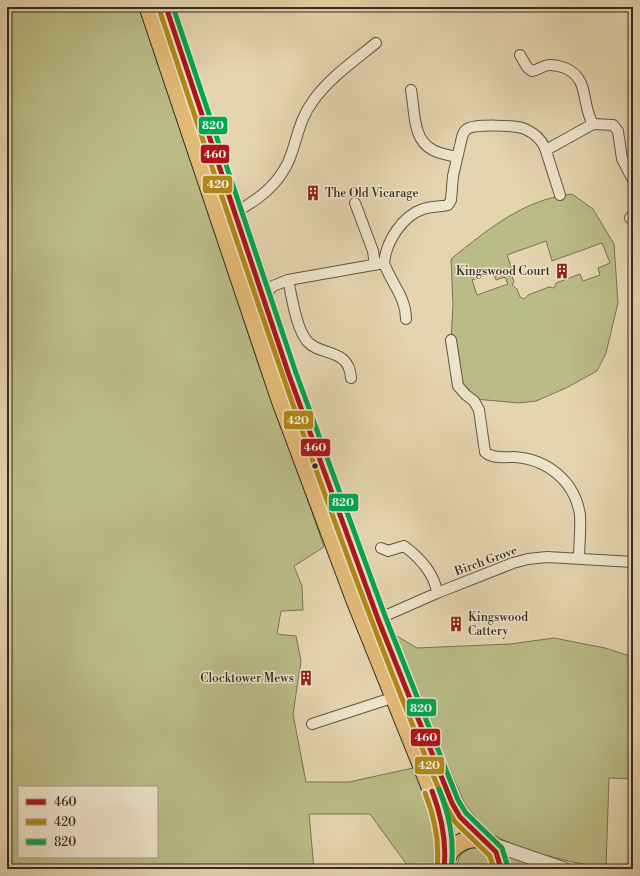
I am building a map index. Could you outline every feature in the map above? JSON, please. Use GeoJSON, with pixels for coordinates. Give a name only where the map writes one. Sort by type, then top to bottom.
{"type":"FeatureCollection","features":[{"type":"Feature","properties":{"kind":"highway"},"geometry":{"type":"LineString","coordinates":[[148,7],[280,400],[354,598],[395,697],[443,821],[445,864]]}},
{"type":"Feature","properties":{"kind":"highway"},"geometry":{"type":"LineString","coordinates":[[166,7],[289,375],[378,619],[452,803],[460,817],[496,852],[501,869]]}},
{"type":"Feature","properties":{"kind":"highway"},"geometry":{"type":"LineString","coordinates":[[445,864],[452,850],[461,842],[471,839],[485,842]]}},
{"type":"Feature","properties":{"kind":"street"},"geometry":{"type":"LineString","coordinates":[[235,212],[254,203],[277,181],[289,161],[302,118],[313,101],[326,85],[376,43]]}},
{"type":"Feature","properties":{"kind":"street"},"geometry":{"type":"LineString","coordinates":[[520,55],[527,67],[532,71],[543,66],[553,65],[566,69],[575,74],[584,87],[589,116],[594,124]]}},
{"type":"Feature","properties":{"kind":"street"},"geometry":{"type":"LineString","coordinates":[[412,90],[417,128],[422,141],[433,151],[457,157]]}},
{"type":"Feature","properties":{"kind":"street"},"geometry":{"type":"LineString","coordinates":[[546,150],[594,124],[613,125],[616,127],[619,134],[622,159],[633,180]]}},
{"type":"Feature","properties":{"kind":"street"},"geometry":{"type":"LineString","coordinates":[[379,264],[396,231],[412,215],[424,208],[448,205],[451,200],[457,157],[463,132],[466,129],[475,127],[521,127],[538,137],[546,150],[560,196]]}},
{"type":"Feature","properties":{"kind":"street"},"geometry":{"type":"LineString","coordinates":[[355,203],[379,264],[387,273],[402,297],[406,319]]}},
{"type":"Feature","properties":{"kind":"street"},"geometry":{"type":"LineString","coordinates":[[263,297],[273,286],[288,280],[379,264]]}},
{"type":"Feature","properties":{"kind":"street"},"geometry":{"type":"LineString","coordinates":[[288,280],[300,328],[305,338],[311,345],[332,353],[344,360],[348,366],[351,378]]}},
{"type":"Feature","properties":{"kind":"street"},"geometry":{"type":"LineString","coordinates":[[451,340],[458,386],[474,401],[479,410],[485,452],[491,456],[527,458],[540,462],[556,471],[570,487],[580,515],[579,559]]}},
{"type":"Feature","properties":{"kind":"street"},"geometry":{"type":"LineString","coordinates":[[381,548],[388,551],[404,546],[419,557],[436,585],[437,593]]}},
{"type":"Feature","properties":{"kind":"street","name":"Birch Grove"},"geometry":{"type":"LineString","coordinates":[[378,619],[437,593],[513,563],[528,559],[547,557],[633,562]]}},
{"type":"Feature","properties":{"kind":"street"},"geometry":{"type":"LineString","coordinates":[[312,724],[395,697]]}},
{"type":"Feature","properties":{"kind":"street"},"geometry":{"type":"LineString","coordinates":[[485,842],[564,869]]}},
{"type":"Feature","properties":{"kind":"green space"},"geometry":{"type":"Polygon","coordinates":[[[7,7],[142,7],[232,279],[324,547],[294,566],[302,586],[303,610],[281,611],[277,634],[296,636],[301,661],[293,714],[306,782],[349,782],[413,768],[440,832],[433,869],[410,869],[370,814],[309,814],[314,869],[7,869],[7,7]]]}},
{"type":"Feature","properties":{"kind":"green space"},"geometry":{"type":"Polygon","coordinates":[[[572,194],[593,209],[614,244],[618,303],[606,353],[597,371],[566,388],[536,401],[519,403],[475,399],[458,386],[451,340],[453,305],[451,259],[492,227],[522,209],[554,197],[572,194]],[[546,241],[507,255],[514,275],[512,276],[514,282],[512,285],[517,289],[520,297],[524,299],[528,295],[549,287],[554,288],[556,283],[580,274],[583,281],[600,275],[598,268],[610,263],[602,243],[552,261],[546,241]],[[493,273],[472,280],[477,295],[508,284],[505,277],[496,280],[493,273]]]}},
{"type":"Feature","properties":{"kind":"green space"},"geometry":{"type":"Polygon","coordinates":[[[390,632],[417,648],[510,644],[554,638],[605,648],[633,657],[633,779],[609,778],[606,868],[563,860],[514,845],[500,839],[490,832],[476,818],[464,802],[390,632]]]}},
{"type":"Feature","properties":{"kind":"green space"},"geometry":{"type":"Polygon","coordinates":[[[474,846],[487,849],[496,869],[455,869],[460,855],[474,846]]]}},
{"type":"Feature","properties":{"kind":"green space"},"geometry":{"type":"Polygon","coordinates":[[[507,853],[540,865],[510,869],[507,853]]]}},
{"type":"Feature","properties":{"kind":"waterway"},"geometry":{"type":"LineString","coordinates":[[155,53],[158,64]]}},
{"type":"Feature","properties":{"kind":"transit line","name":"460"},"geometry":{"type":"LineString","coordinates":[[166,7],[289,375],[378,619],[452,803],[460,817],[496,852],[501,869]]}},
{"type":"Feature","properties":{"kind":"transit line","name":"820"},"geometry":{"type":"LineString","coordinates":[[173,7],[296,373],[385,616],[458,800],[466,813],[502,848],[508,867]]}},
{"type":"Feature","properties":{"kind":"transit line","name":"420"},"geometry":{"type":"LineString","coordinates":[[159,9],[260,310],[367,609],[446,806],[455,822],[490,856],[494,869]]}},
{"type":"Feature","properties":{"kind":"transit line","name":"820"},"geometry":{"type":"LineString","coordinates":[[439,789],[446,808],[452,838],[451,869]]}},
{"type":"Feature","properties":{"kind":"transit line","name":"460"},"geometry":{"type":"LineString","coordinates":[[432,791],[439,810],[443,829],[445,849],[444,869]]}},
{"type":"Feature","properties":{"kind":"transit line","name":"420"},"geometry":{"type":"LineString","coordinates":[[425,793],[432,811],[436,830],[438,848],[437,868]]}},
{"type":"Feature","properties":{"kind":"place","name":"The Old Vicarage"},"geometry":{"type":"Point","coordinates":[313,193]}},
{"type":"Feature","properties":{"kind":"place","name":"Kingswood Court"},"geometry":{"type":"Point","coordinates":[562,271]}},
{"type":"Feature","properties":{"kind":"place","name":"Kingswood Cattery"},"geometry":{"type":"Point","coordinates":[456,624]}},
{"type":"Feature","properties":{"kind":"place","name":"Clocktower Mews"},"geometry":{"type":"Point","coordinates":[306,678]}}]}
